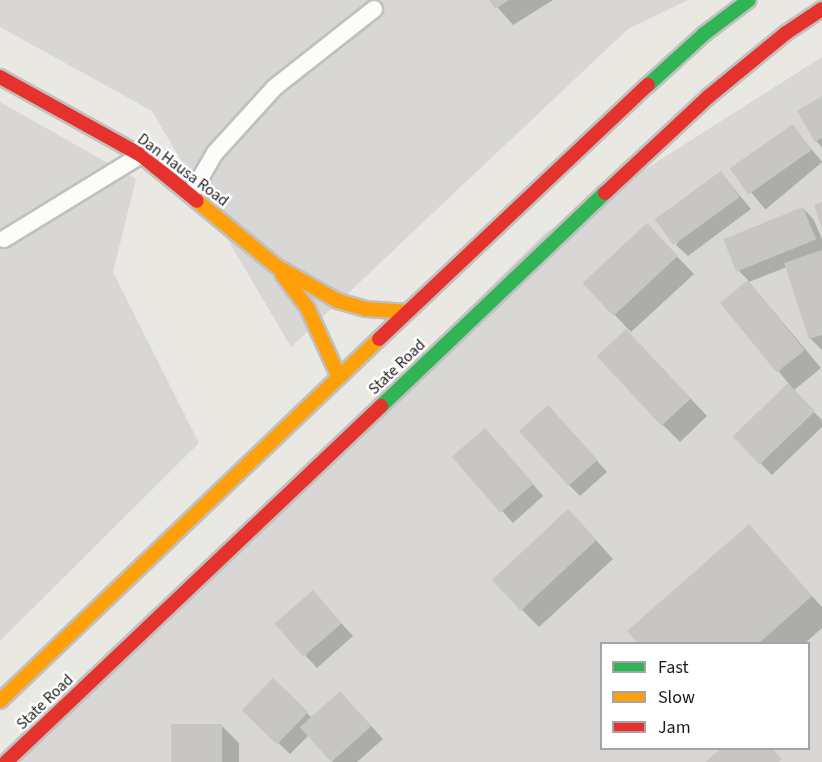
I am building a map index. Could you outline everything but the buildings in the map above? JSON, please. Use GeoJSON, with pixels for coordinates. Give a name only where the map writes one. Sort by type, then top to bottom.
{"type":"FeatureCollection","features":[{"type":"Feature","properties":{"kind":"main road","name":"State Road"},"geometry":{"type":"LineString","coordinates":[[0,701],[405,312],[644,87],[704,34],[749,0]]}},
{"type":"Feature","properties":{"kind":"main road","name":"State Road"},"geometry":{"type":"LineString","coordinates":[[6,762],[708,97],[786,33],[822,9]]}},
{"type":"Feature","properties":{"kind":"main road","name":"Dan Hausa Road"},"geometry":{"type":"LineString","coordinates":[[0,77],[141,155],[276,266],[338,301],[366,309],[405,312]]}},
{"type":"Feature","properties":{"kind":"main road","name":"Dan Hausa Road"},"geometry":{"type":"LineString","coordinates":[[276,266],[307,307],[339,377]]}},
{"type":"Feature","properties":{"kind":"lane"},"geometry":{"type":"LineString","coordinates":[[191,194],[215,153],[275,87],[374,9]]}},
{"type":"Feature","properties":{"kind":"lane"},"geometry":{"type":"LineString","coordinates":[[4,239],[141,155]]}},
{"type":"Feature","properties":{"kind":"shaded area"},"geometry":{"type":"Polygon","coordinates":[[[0,0],[688,0],[628,29],[291,347],[152,111],[0,27],[0,0]]]}},
{"type":"Feature","properties":{"kind":"shaded area"},"geometry":{"type":"Polygon","coordinates":[[[822,57],[822,762],[14,762],[545,233],[822,57]]]}},
{"type":"Feature","properties":{"kind":"shaded area"},"geometry":{"type":"Polygon","coordinates":[[[0,102],[136,179],[113,272],[199,443],[0,641],[0,102]]]}},
{"type":"Feature","properties":{"kind":"traffic: fast"},"geometry":{"type":"LineString","coordinates":[[648,85],[704,34],[749,0]]}},
{"type":"Feature","properties":{"kind":"traffic: fast"},"geometry":{"type":"LineString","coordinates":[[381,406],[605,193]]}},
{"type":"Feature","properties":{"kind":"traffic: slow"},"geometry":{"type":"LineString","coordinates":[[197,201],[276,266],[338,301],[366,309],[405,312]]}},
{"type":"Feature","properties":{"kind":"traffic: slow"},"geometry":{"type":"LineString","coordinates":[[282,274],[307,307],[339,377]]}},
{"type":"Feature","properties":{"kind":"traffic: slow"},"geometry":{"type":"LineString","coordinates":[[0,701],[379,339]]}},
{"type":"Feature","properties":{"kind":"traffic: jam"},"geometry":{"type":"LineString","coordinates":[[605,193],[708,97],[786,33],[822,9]]}},
{"type":"Feature","properties":{"kind":"traffic: jam"},"geometry":{"type":"LineString","coordinates":[[0,77],[141,155],[197,201]]}},
{"type":"Feature","properties":{"kind":"traffic: jam"},"geometry":{"type":"LineString","coordinates":[[379,339],[648,85]]}},
{"type":"Feature","properties":{"kind":"traffic: jam"},"geometry":{"type":"LineString","coordinates":[[6,762],[381,406]]}}]}
